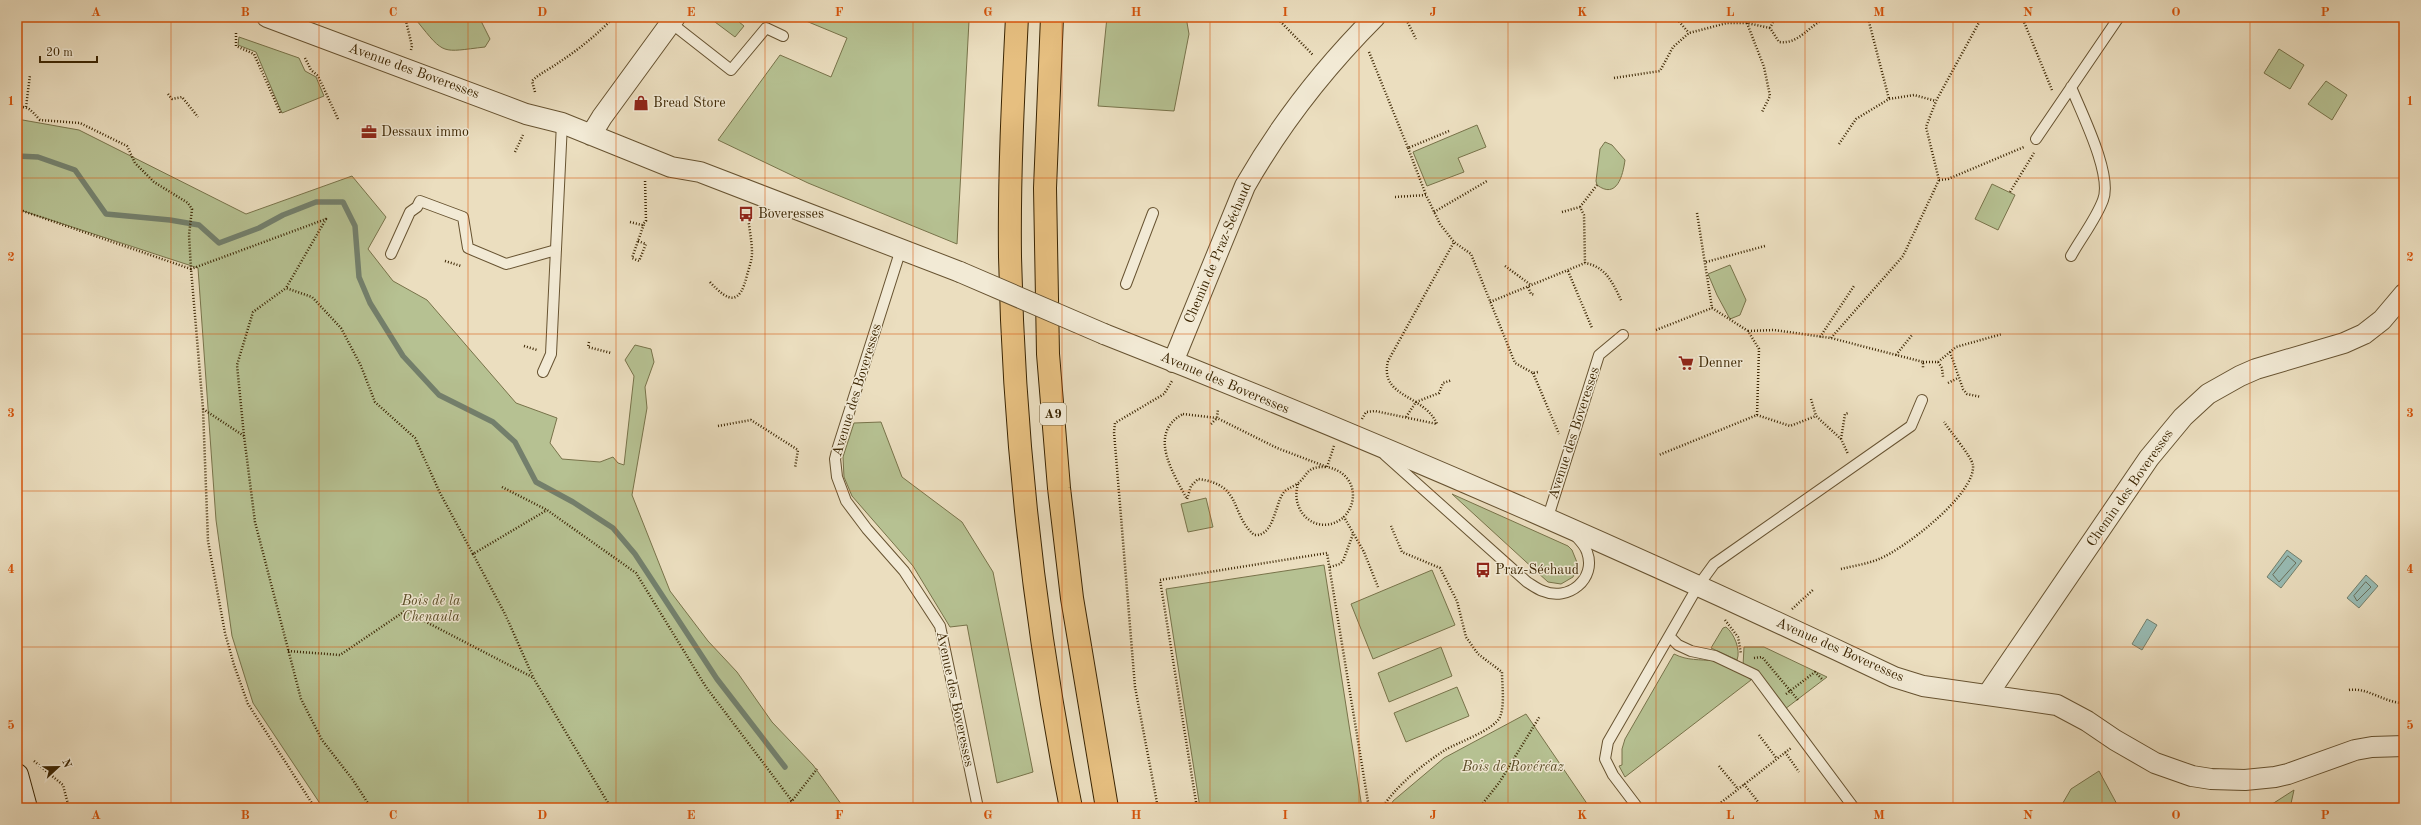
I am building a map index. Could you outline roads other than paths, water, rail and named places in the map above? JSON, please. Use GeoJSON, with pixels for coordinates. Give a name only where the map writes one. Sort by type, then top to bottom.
{"type":"FeatureCollection","features":[{"type":"Feature","properties":{"kind":"highway"},"geometry":{"type":"LineString","coordinates":[[1017,17],[1010,187],[1010,256],[1017,416],[1024,500],[1039,619],[1071,808]]}},
{"type":"Feature","properties":{"kind":"highway","name":"A9"},"geometry":{"type":"LineString","coordinates":[[1052,17],[1045,188],[1048,354],[1059,488],[1072,598],[1107,808]]}},
{"type":"Feature","properties":{"kind":"main road"},"geometry":{"type":"LineString","coordinates":[[17,775],[26,808]]}},
{"type":"Feature","properties":{"kind":"street","name":"Avenue des Boveresses"},"geometry":{"type":"LineString","coordinates":[[267,17],[526,114],[562,123],[671,167],[700,172],[960,272],[1104,334],[1371,442],[1548,517],[1894,677],[1923,686],[1988,694],[2057,705],[2088,721],[2115,740],[2155,763],[2192,776],[2211,779],[2245,780],[2275,776],[2295,772],[2356,750],[2372,747],[2404,746]]}},
{"type":"Feature","properties":{"kind":"street","name":"Chemin de Praz-Séchaud"},"geometry":{"type":"LineString","coordinates":[[1177,363],[1245,186],[1290,114],[1327,68],[1375,17]]}},
{"type":"Feature","properties":{"kind":"street"},"geometry":{"type":"LineString","coordinates":[[591,135],[602,117],[673,20]]}},
{"type":"Feature","properties":{"kind":"street","name":"Chemin des Boveresses"},"geometry":{"type":"LineString","coordinates":[[1988,694],[2149,458],[2182,417],[2208,394],[2240,376],[2256,369],[2344,343],[2364,334],[2382,320],[2404,294]]}},
{"type":"Feature","properties":{"kind":"lane"},"geometry":{"type":"LineString","coordinates":[[2036,139],[2119,17]]}},
{"type":"Feature","properties":{"kind":"lane"},"geometry":{"type":"LineString","coordinates":[[673,20],[732,70],[766,28],[783,36]]}},
{"type":"Feature","properties":{"kind":"lane"},"geometry":{"type":"LineString","coordinates":[[2071,87],[2095,145],[2105,179],[2104,199],[2071,256]]}},
{"type":"Feature","properties":{"kind":"lane"},"geometry":{"type":"LineString","coordinates":[[543,372],[551,354],[562,123]]}},
{"type":"Feature","properties":{"kind":"lane"},"geometry":{"type":"LineString","coordinates":[[391,254],[410,212],[417,207],[420,201],[463,218],[468,248],[506,264],[556,250]]}},
{"type":"Feature","properties":{"kind":"lane"},"geometry":{"type":"LineString","coordinates":[[1126,284],[1153,213]]}},
{"type":"Feature","properties":{"kind":"lane","name":"Avenue des Boveresses"},"geometry":{"type":"LineString","coordinates":[[901,249],[838,446],[835,459],[837,477],[846,501],[866,529],[904,571],[940,626],[978,808]]}},
{"type":"Feature","properties":{"kind":"lane","name":"Avenue des Boveresses"},"geometry":{"type":"LineString","coordinates":[[1548,517],[1599,355],[1623,336]]}},
{"type":"Feature","properties":{"kind":"lane"},"geometry":{"type":"LineString","coordinates":[[1638,808],[1613,775],[1605,759],[1608,742],[1670,637],[1698,586],[1714,564],[1911,426],[1922,400]]}},
{"type":"Feature","properties":{"kind":"lane"},"geometry":{"type":"LineString","coordinates":[[1371,442],[1527,582],[1544,592],[1566,593],[1577,588],[1587,575],[1589,565],[1587,552],[1566,525]]}},
{"type":"Feature","properties":{"kind":"lane"},"geometry":{"type":"LineString","coordinates":[[1670,637],[1678,645],[1691,651],[1715,656],[1755,675],[1854,808]]}},
{"type":"Feature","properties":{"kind":"water"},"geometry":{"type":"Polygon","coordinates":[[[2287,550],[2302,561],[2281,588],[2267,577],[2287,550]]]}},
{"type":"Feature","properties":{"kind":"water"},"geometry":{"type":"Polygon","coordinates":[[[2366,575],[2378,586],[2359,608],[2347,598],[2366,575]]]}},
{"type":"Feature","properties":{"kind":"water"},"geometry":{"type":"Polygon","coordinates":[[[2147,619],[2157,625],[2142,650],[2132,644],[2147,619]]]}},
{"type":"Feature","properties":{"kind":"waterway"},"geometry":{"type":"LineString","coordinates":[[17,156],[38,157],[75,170],[106,214],[170,220],[199,225],[219,243],[259,228],[283,215],[316,202],[343,202],[355,226],[359,277],[370,303],[403,356],[439,395],[493,422],[515,442],[536,482],[573,502],[613,528],[635,554],[717,679],[785,767]]}},
{"type":"Feature","properties":{"kind":"place","name":"Bread Store"},"geometry":{"type":"Point","coordinates":[641,103]}},
{"type":"Feature","properties":{"kind":"place","name":"Dessaux immo"},"geometry":{"type":"Point","coordinates":[369,132]}},
{"type":"Feature","properties":{"kind":"place","name":"Boveresses"},"geometry":{"type":"Point","coordinates":[746,214]}},
{"type":"Feature","properties":{"kind":"place","name":"Denner"},"geometry":{"type":"Point","coordinates":[1686,363]}},
{"type":"Feature","properties":{"kind":"place","name":"Praz-Séchaud"},"geometry":{"type":"Point","coordinates":[1483,570]}},
{"type":"Feature","properties":{"kind":"park label","name":"Bois de la Chenaula"},"geometry":{"type":"Point","coordinates":[431,610]}},
{"type":"Feature","properties":{"kind":"park label","name":"Bois de Rovéréaz"},"geometry":{"type":"Point","coordinates":[1513,767]}}]}
